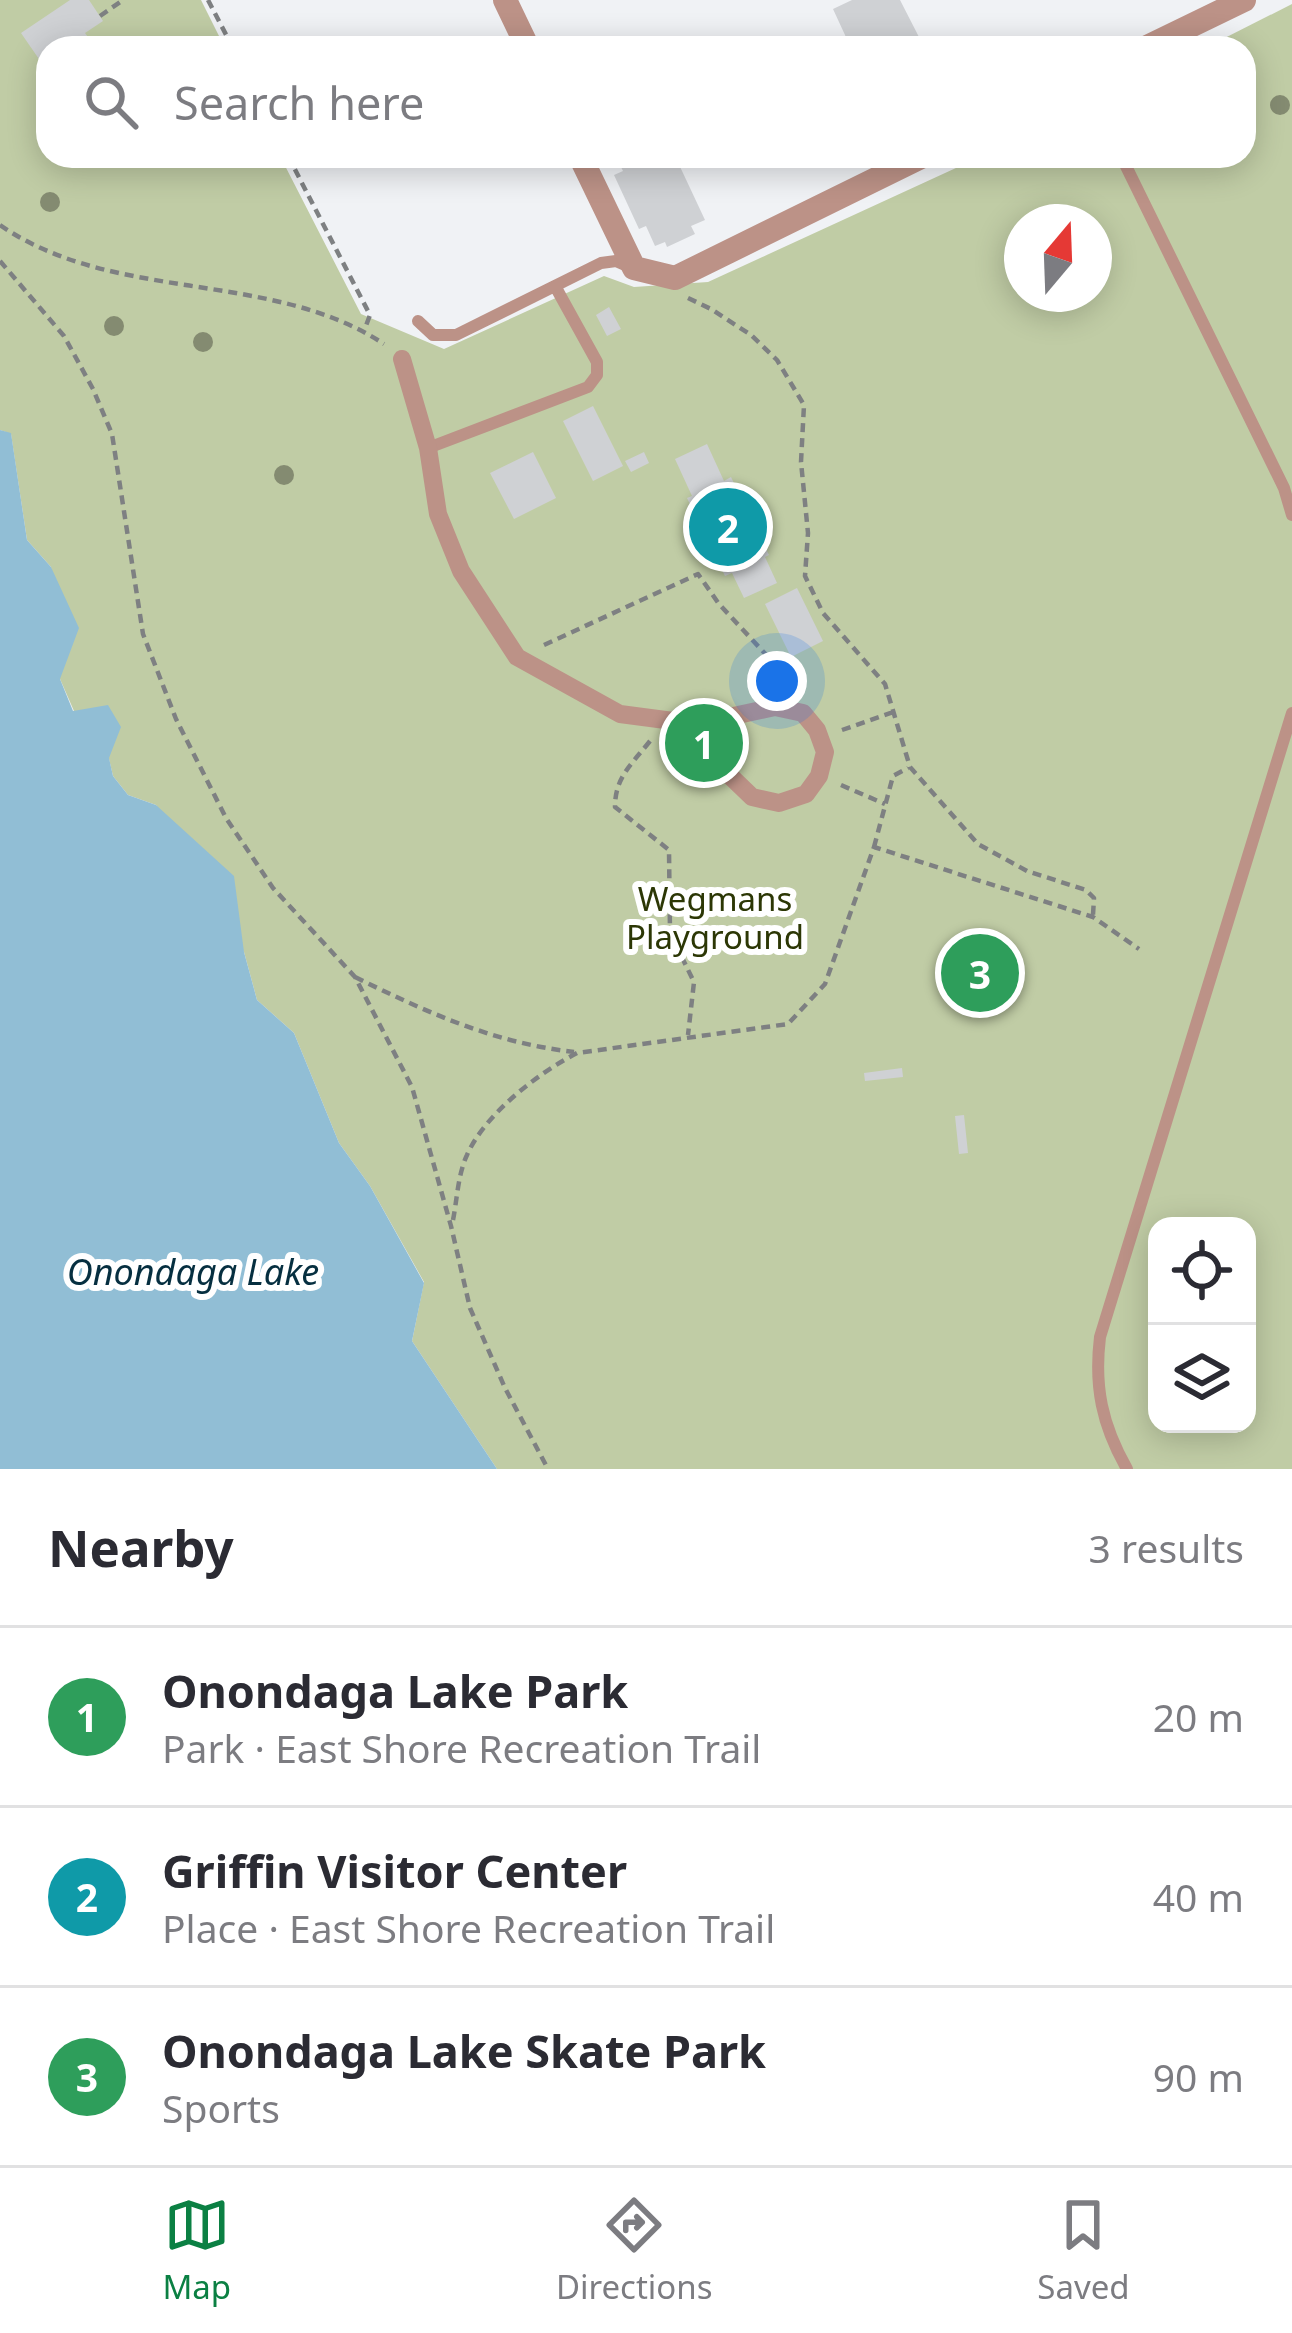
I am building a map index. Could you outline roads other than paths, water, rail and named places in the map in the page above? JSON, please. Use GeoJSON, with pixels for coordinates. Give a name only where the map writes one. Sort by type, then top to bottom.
{"type":"FeatureCollection","features":[{"type":"Feature","properties":{"kind":"street"},"geometry":{"type":"LineString","coordinates":[[505,0],[522,36]]}},
{"type":"Feature","properties":{"kind":"street"},"geometry":{"type":"LineString","coordinates":[[1170,36],[1244,0]]}},
{"type":"Feature","properties":{"kind":"street"},"geometry":{"type":"LineString","coordinates":[[586,168],[634,268],[675,278],[899,168]]}},
{"type":"Feature","properties":{"kind":"street"},"geometry":{"type":"LineString","coordinates":[[402,359],[428,448],[438,514],[460,571],[517,657],[620,714],[696,724],[775,707],[803,713],[825,752],[819,776],[806,794],[778,803],[752,796],[724,770],[696,724]]}},
{"type":"Feature","properties":{"kind":"lane"},"geometry":{"type":"LineString","coordinates":[[1127,168],[1284,488],[1292,515]]}},
{"type":"Feature","properties":{"kind":"lane"},"geometry":{"type":"LineString","coordinates":[[418,321],[433,335],[456,335],[601,263],[616,261],[634,268]]}},
{"type":"Feature","properties":{"kind":"lane"},"geometry":{"type":"LineString","coordinates":[[428,448],[588,387],[597,375],[597,362],[555,286]]}},
{"type":"Feature","properties":{"kind":"lane"},"geometry":{"type":"LineString","coordinates":[[1126,1469],[1110,1438],[1098,1396],[1100,1337],[1292,713]]}},
{"type":"Feature","properties":{"kind":"water","name":"Onondaga Lake"},"geometry":{"type":"Polygon","coordinates":[[[0,430],[11,433],[27,540],[51,567],[79,628],[60,679],[73,711],[108,705],[121,727],[109,758],[113,776],[128,795],[156,805],[234,876],[244,952],[257,1000],[294,1033],[339,1143],[370,1186],[424,1283],[412,1341],[497,1469],[0,1469],[0,430]]]}},
{"type":"Feature","properties":{"kind":"place","name":"Griffin Visitor Center"},"geometry":{"type":"Point","coordinates":[728,527]}},
{"type":"Feature","properties":{"kind":"place","name":"Onondaga Lake Park"},"geometry":{"type":"Point","coordinates":[704,743]}},
{"type":"Feature","properties":{"kind":"place","name":"Onondaga Lake Skate Park"},"geometry":{"type":"Point","coordinates":[980,973]}},
{"type":"Feature","properties":{"kind":"park label","name":"Wegmans Playground"},"geometry":{"type":"Point","coordinates":[715,918]}}]}
